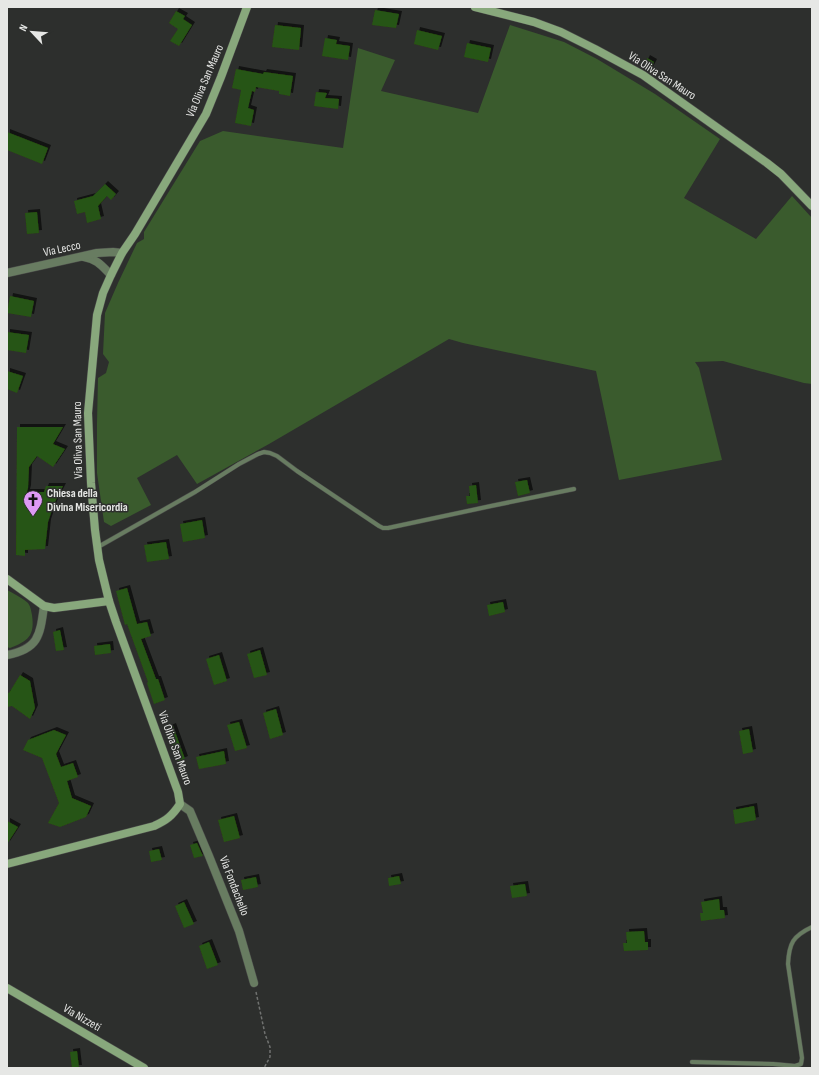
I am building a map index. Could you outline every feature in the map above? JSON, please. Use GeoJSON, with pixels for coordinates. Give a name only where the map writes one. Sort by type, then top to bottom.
{"type":"FeatureCollection","features":[{"type":"Feature","properties":{"kind":"street","name":"Via Oliva San Mauro"},"geometry":{"type":"LineString","coordinates":[[7,864],[154,826],[167,820],[176,811],[180,804],[178,792],[116,622],[99,560],[91,483],[88,413],[97,315],[110,275],[206,114],[222,77],[248,7]]}},
{"type":"Feature","properties":{"kind":"street","name":"Via Oliva San Mauro"},"geometry":{"type":"LineString","coordinates":[[475,7],[534,22],[561,32],[643,76],[781,174],[812,206]]}},
{"type":"Feature","properties":{"kind":"street","name":"Via Lecco"},"geometry":{"type":"LineString","coordinates":[[7,273],[97,253],[122,253]]}},
{"type":"Feature","properties":{"kind":"street"},"geometry":{"type":"LineString","coordinates":[[82,257],[93,259],[102,265],[110,275]]}},
{"type":"Feature","properties":{"kind":"street"},"geometry":{"type":"LineString","coordinates":[[7,579],[44,606],[54,608],[110,601]]}},
{"type":"Feature","properties":{"kind":"street"},"geometry":{"type":"LineString","coordinates":[[7,655],[17,653],[30,647],[37,638],[40,630],[44,606]]}},
{"type":"Feature","properties":{"kind":"street","name":"Via Fondachello"},"geometry":{"type":"LineString","coordinates":[[180,804],[190,812],[209,856],[239,931],[254,983]]}},
{"type":"Feature","properties":{"kind":"street","name":"Via Nizzeti"},"geometry":{"type":"LineString","coordinates":[[7,988],[144,1068]]}},
{"type":"Feature","properties":{"kind":"lane"},"geometry":{"type":"LineString","coordinates":[[97,547],[195,492],[239,464],[264,452],[277,456],[383,528],[574,489]]}},
{"type":"Feature","properties":{"kind":"lane"},"geometry":{"type":"LineString","coordinates":[[692,1062],[795,1066],[801,1064],[802,1058],[788,964],[789,950],[795,938],[803,931],[812,927]]}},
{"type":"Feature","properties":{"kind":"path"},"geometry":{"type":"LineString","coordinates":[[254,983],[265,1034],[270,1047],[270,1057],[264,1068]]}},
{"type":"Feature","properties":{"kind":"green space"},"geometry":{"type":"Polygon","coordinates":[[[510,25],[564,42],[597,59],[655,94],[720,139],[684,198],[756,239],[792,196],[812,218],[812,384],[723,361],[695,362],[699,368],[722,460],[619,480],[596,371],[449,339],[269,444],[197,484],[177,455],[137,478],[151,505],[111,526],[104,522],[97,473],[97,423],[98,378],[106,373],[109,362],[103,354],[105,313],[137,243],[144,239],[144,232],[200,141],[223,131],[343,148],[358,48],[395,60],[381,91],[478,113],[510,25]]]}},
{"type":"Feature","properties":{"kind":"green space"},"geometry":{"type":"Polygon","coordinates":[[[7,590],[28,603],[31,609],[33,622],[29,637],[10,648],[7,647],[7,590]]]}},
{"type":"Feature","properties":{"kind":"building"},"geometry":{"type":"Polygon","coordinates":[[[375,10],[399,14],[396,28],[372,25],[375,10]]]}},
{"type":"Feature","properties":{"kind":"building"},"geometry":{"type":"Polygon","coordinates":[[[176,11],[185,16],[183,19],[192,25],[179,46],[170,41],[178,29],[169,23],[176,11]]]}},
{"type":"Feature","properties":{"kind":"building"},"geometry":{"type":"Polygon","coordinates":[[[275,25],[301,28],[299,50],[272,47],[275,25]]]}},
{"type":"Feature","properties":{"kind":"building"},"geometry":{"type":"Polygon","coordinates":[[[417,30],[442,36],[438,50],[414,44],[417,30]]]}},
{"type":"Feature","properties":{"kind":"building"},"geometry":{"type":"Polygon","coordinates":[[[325,38],[337,40],[336,44],[350,46],[348,60],[322,56],[325,38]]]}},
{"type":"Feature","properties":{"kind":"building"},"geometry":{"type":"Polygon","coordinates":[[[467,43],[491,48],[488,62],[464,57],[467,43]]]}},
{"type":"Feature","properties":{"kind":"building"},"geometry":{"type":"Polygon","coordinates":[[[647,58],[654,62],[649,72],[642,68],[647,58]]]}},
{"type":"Feature","properties":{"kind":"building"},"geometry":{"type":"Polygon","coordinates":[[[236,69],[263,74],[264,72],[293,76],[290,96],[279,94],[279,91],[256,87],[255,92],[252,91],[248,108],[254,110],[251,126],[235,123],[241,90],[232,88],[236,69]]]}},
{"type":"Feature","properties":{"kind":"building"},"geometry":{"type":"Polygon","coordinates":[[[316,92],[327,93],[325,98],[339,99],[338,109],[314,106],[316,92]]]}},
{"type":"Feature","properties":{"kind":"building"},"geometry":{"type":"Polygon","coordinates":[[[7,132],[48,148],[42,164],[7,150],[7,132]]]}},
{"type":"Feature","properties":{"kind":"building"},"geometry":{"type":"Polygon","coordinates":[[[105,184],[116,194],[111,200],[107,196],[98,206],[101,219],[87,223],[85,212],[77,214],[74,201],[93,196],[105,184]]]}},
{"type":"Feature","properties":{"kind":"building"},"geometry":{"type":"Polygon","coordinates":[[[37,212],[39,233],[27,234],[25,213],[37,212]]]}},
{"type":"Feature","properties":{"kind":"building"},"geometry":{"type":"Polygon","coordinates":[[[10,296],[34,301],[31,317],[7,313],[10,296]]]}},
{"type":"Feature","properties":{"kind":"building"},"geometry":{"type":"Polygon","coordinates":[[[7,332],[29,335],[26,353],[7,350],[7,332]]]}},
{"type":"Feature","properties":{"kind":"building"},"geometry":{"type":"Polygon","coordinates":[[[7,371],[23,376],[17,393],[7,389],[7,371]]]}},
{"type":"Feature","properties":{"kind":"building"},"geometry":{"type":"Polygon","coordinates":[[[17,427],[63,427],[53,444],[65,449],[53,467],[37,456],[29,467],[27,492],[44,492],[46,486],[63,486],[54,504],[48,522],[45,549],[25,550],[25,556],[16,555],[17,427]]]}},
{"type":"Feature","properties":{"kind":"building"},"geometry":{"type":"Polygon","coordinates":[[[527,480],[530,493],[518,496],[515,482],[527,480]]]}},
{"type":"Feature","properties":{"kind":"building"},"geometry":{"type":"Polygon","coordinates":[[[476,485],[478,503],[467,504],[466,496],[470,496],[469,486],[476,485]]]}},
{"type":"Feature","properties":{"kind":"building"},"geometry":{"type":"Polygon","coordinates":[[[202,520],[205,538],[183,542],[180,524],[202,520]]]}},
{"type":"Feature","properties":{"kind":"building"},"geometry":{"type":"Polygon","coordinates":[[[166,542],[169,559],[147,562],[144,545],[166,542]]]}},
{"type":"Feature","properties":{"kind":"building"},"geometry":{"type":"Polygon","coordinates":[[[127,588],[137,624],[147,622],[151,636],[141,639],[165,700],[154,704],[147,683],[148,682],[127,624],[125,625],[116,591],[127,588]]]}},
{"type":"Feature","properties":{"kind":"building"},"geometry":{"type":"Polygon","coordinates":[[[503,602],[505,612],[489,616],[487,605],[503,602]]]}},
{"type":"Feature","properties":{"kind":"building"},"geometry":{"type":"Polygon","coordinates":[[[60,630],[64,650],[56,651],[53,632],[60,630]]]}},
{"type":"Feature","properties":{"kind":"building"},"geometry":{"type":"Polygon","coordinates":[[[110,644],[111,653],[95,655],[94,646],[110,644]]]}},
{"type":"Feature","properties":{"kind":"building"},"geometry":{"type":"Polygon","coordinates":[[[260,650],[267,675],[254,678],[247,654],[260,650]]]}},
{"type":"Feature","properties":{"kind":"building"},"geometry":{"type":"Polygon","coordinates":[[[219,655],[227,681],[214,685],[206,659],[219,655]]]}},
{"type":"Feature","properties":{"kind":"building"},"geometry":{"type":"Polygon","coordinates":[[[20,675],[30,681],[35,708],[30,719],[12,706],[7,707],[7,693],[9,693],[20,675]]]}},
{"type":"Feature","properties":{"kind":"building"},"geometry":{"type":"Polygon","coordinates":[[[276,709],[283,735],[270,739],[263,713],[276,709]]]}},
{"type":"Feature","properties":{"kind":"building"},"geometry":{"type":"Polygon","coordinates":[[[239,722],[247,748],[235,751],[227,725],[239,722]]]}},
{"type":"Feature","properties":{"kind":"building"},"geometry":{"type":"Polygon","coordinates":[[[173,726],[185,759],[178,762],[166,729],[173,726]]]}},
{"type":"Feature","properties":{"kind":"building"},"geometry":{"type":"Polygon","coordinates":[[[749,729],[753,752],[743,754],[739,731],[749,729]]]}},
{"type":"Feature","properties":{"kind":"building"},"geometry":{"type":"Polygon","coordinates":[[[54,730],[66,735],[56,754],[61,767],[73,763],[78,777],[67,781],[72,798],[91,806],[86,817],[60,827],[48,823],[59,803],[42,758],[23,750],[28,740],[54,730]]]}},
{"type":"Feature","properties":{"kind":"building"},"geometry":{"type":"Polygon","coordinates":[[[224,751],[226,764],[199,769],[196,757],[224,751]]]}},
{"type":"Feature","properties":{"kind":"building"},"geometry":{"type":"Polygon","coordinates":[[[754,806],[756,820],[735,824],[733,810],[754,806]]]}},
{"type":"Feature","properties":{"kind":"building"},"geometry":{"type":"Polygon","coordinates":[[[234,816],[240,838],[224,842],[218,820],[234,816]]]}},
{"type":"Feature","properties":{"kind":"building"},"geometry":{"type":"Polygon","coordinates":[[[7,821],[18,827],[7,844],[7,821]]]}},
{"type":"Feature","properties":{"kind":"building"},"geometry":{"type":"Polygon","coordinates":[[[197,843],[203,856],[194,858],[190,845],[197,843]]]}},
{"type":"Feature","properties":{"kind":"building"},"geometry":{"type":"Polygon","coordinates":[[[159,849],[162,860],[151,862],[149,851],[159,849]]]}},
{"type":"Feature","properties":{"kind":"building"},"geometry":{"type":"Polygon","coordinates":[[[399,876],[401,884],[389,886],[388,878],[399,876]]]}},
{"type":"Feature","properties":{"kind":"building"},"geometry":{"type":"Polygon","coordinates":[[[256,877],[258,887],[243,890],[241,880],[256,877]]]}},
{"type":"Feature","properties":{"kind":"building"},"geometry":{"type":"Polygon","coordinates":[[[525,884],[527,896],[512,898],[510,886],[525,884]]]}},
{"type":"Feature","properties":{"kind":"building"},"geometry":{"type":"Polygon","coordinates":[[[719,899],[720,910],[724,910],[725,918],[701,921],[700,913],[703,913],[701,902],[719,899]]]}},
{"type":"Feature","properties":{"kind":"building"},"geometry":{"type":"Polygon","coordinates":[[[184,902],[194,924],[184,928],[175,906],[184,902]]]}},
{"type":"Feature","properties":{"kind":"building"},"geometry":{"type":"Polygon","coordinates":[[[644,931],[645,942],[648,942],[648,950],[624,951],[623,943],[627,943],[626,932],[644,931]]]}},
{"type":"Feature","properties":{"kind":"building"},"geometry":{"type":"Polygon","coordinates":[[[209,942],[218,965],[207,969],[199,946],[209,942]]]}},
{"type":"Feature","properties":{"kind":"building"},"geometry":{"type":"Polygon","coordinates":[[[77,1051],[79,1068],[72,1068],[70,1052],[77,1051]]]}},
{"type":"Feature","properties":{"kind":"place","name":"Chiesa della Divina Misericordia"},"geometry":{"type":"Point","coordinates":[33,517]}}]}
